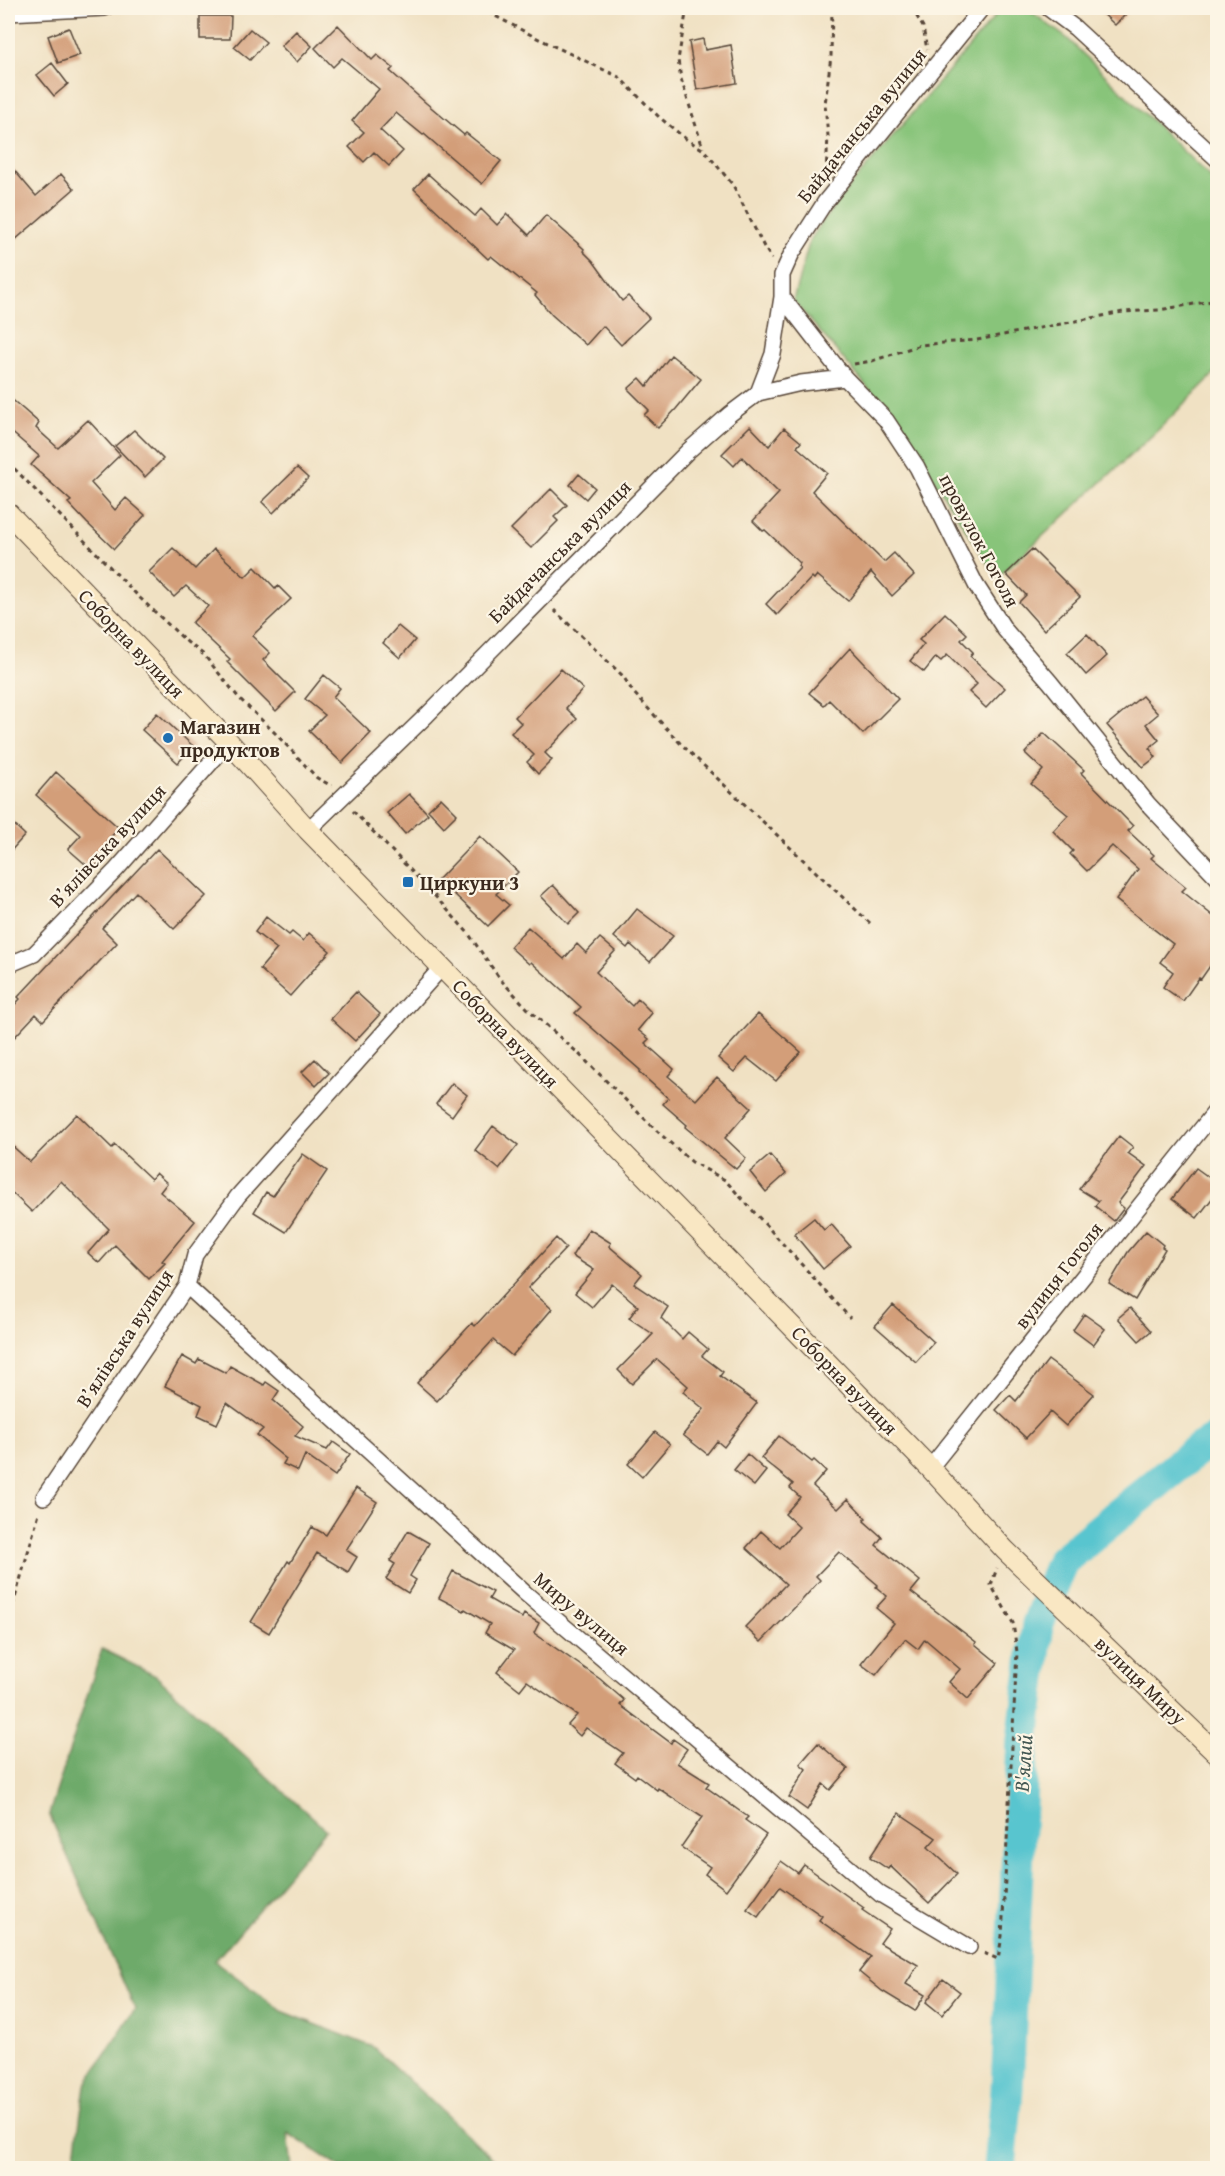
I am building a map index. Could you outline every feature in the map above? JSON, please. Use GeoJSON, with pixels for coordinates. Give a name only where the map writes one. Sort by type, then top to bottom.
{"type":"FeatureCollection","features":[{"type":"Feature","properties":{"kind":"street"},"geometry":{"type":"LineString","coordinates":[[8,13],[105,8]]}},
{"type":"Feature","properties":{"kind":"street","name":"Байдачанська вулиця"},"geometry":{"type":"LineString","coordinates":[[308,830],[427,715],[688,451],[758,393],[773,354],[782,297],[782,274],[801,237],[825,202],[982,8]]}},
{"type":"Feature","properties":{"kind":"street"},"geometry":{"type":"LineString","coordinates":[[1048,8],[1075,28],[1210,144],[1218,159]]}},
{"type":"Feature","properties":{"kind":"street","name":"провулок Гоголя"},"geometry":{"type":"LineString","coordinates":[[782,297],[841,372],[886,420],[916,467],[976,585],[1005,630],[1148,804],[1218,878]]}},
{"type":"Feature","properties":{"kind":"street"},"geometry":{"type":"LineString","coordinates":[[758,393],[841,372]]}},
{"type":"Feature","properties":{"kind":"street","name":"Соборна вулиця"},"geometry":{"type":"LineString","coordinates":[[8,513],[229,742],[308,830],[930,1468],[1005,1550]]}},
{"type":"Feature","properties":{"kind":"street","name":"В’ялівська вулиця"},"geometry":{"type":"LineString","coordinates":[[8,965],[34,954],[116,870],[229,742]]}},
{"type":"Feature","properties":{"kind":"street","name":"В’ялівська вулиця"},"geometry":{"type":"LineString","coordinates":[[44,1497],[187,1286],[195,1255],[238,1196],[442,967]]}},
{"type":"Feature","properties":{"kind":"street","name":"вулиця Гоголя"},"geometry":{"type":"LineString","coordinates":[[930,1468],[1218,1108]]}},
{"type":"Feature","properties":{"kind":"street","name":"Миру вулиця"},"geometry":{"type":"LineString","coordinates":[[187,1286],[525,1593],[862,1878],[880,1893],[969,1947]]}},
{"type":"Feature","properties":{"kind":"street","name":"вулиця Миру"},"geometry":{"type":"LineString","coordinates":[[1005,1550],[1218,1755]]}},
{"type":"Feature","properties":{"kind":"path"},"geometry":{"type":"LineString","coordinates":[[480,8],[619,77],[659,117],[704,150],[734,185],[764,248],[782,274]]}},
{"type":"Feature","properties":{"kind":"path"},"geometry":{"type":"LineString","coordinates":[[687,8],[678,60],[681,79],[704,150]]}},
{"type":"Feature","properties":{"kind":"path"},"geometry":{"type":"LineString","coordinates":[[825,202],[828,136],[825,104],[831,56],[832,8]]}},
{"type":"Feature","properties":{"kind":"path"},"geometry":{"type":"LineString","coordinates":[[912,8],[923,27],[931,72]]}},
{"type":"Feature","properties":{"kind":"path"},"geometry":{"type":"LineString","coordinates":[[841,372],[920,345],[977,340],[1124,312],[1159,310],[1218,300]]}},
{"type":"Feature","properties":{"kind":"path"},"geometry":{"type":"LineString","coordinates":[[8,462],[140,598],[204,655],[239,698],[317,778],[345,794],[353,812],[468,933],[500,979],[529,1010],[579,1054],[692,1162],[725,1180],[850,1318]]}},
{"type":"Feature","properties":{"kind":"path"},"geometry":{"type":"LineString","coordinates":[[542,598],[623,676],[633,692],[680,742],[873,926]]}},
{"type":"Feature","properties":{"kind":"path"},"geometry":{"type":"LineString","coordinates":[[8,1623],[44,1497]]}},
{"type":"Feature","properties":{"kind":"path"},"geometry":{"type":"LineString","coordinates":[[969,1947],[998,1959],[1002,1936],[1017,1652],[1013,1623],[991,1585],[1005,1550]]}},
{"type":"Feature","properties":{"kind":"green space"},"geometry":{"type":"Polygon","coordinates":[[[1002,8],[1026,8],[1068,39],[1217,184],[1217,371],[1158,430],[997,578],[931,476],[874,395],[793,300],[810,240],[835,204],[1002,8]]]}},
{"type":"Feature","properties":{"kind":"green space"},"geometry":{"type":"Polygon","coordinates":[[[102,1649],[156,1676],[326,1830],[215,1961],[282,2011],[373,2047],[503,2168],[341,2168],[288,2133],[292,2168],[73,2168],[85,2085],[135,2009],[49,1814],[102,1649]]]}},
{"type":"Feature","properties":{"kind":"building"},"geometry":{"type":"Polygon","coordinates":[[[1097,8],[1132,8],[1115,25],[1097,8]]]}},
{"type":"Feature","properties":{"kind":"building"},"geometry":{"type":"Polygon","coordinates":[[[200,16],[231,16],[230,39],[200,39],[200,16]]]}},
{"type":"Feature","properties":{"kind":"building"},"geometry":{"type":"Polygon","coordinates":[[[338,25],[372,60],[377,55],[393,68],[390,71],[426,103],[464,135],[466,133],[501,161],[482,184],[396,113],[380,130],[403,151],[389,166],[374,152],[364,162],[349,147],[364,132],[352,121],[379,89],[342,58],[333,67],[315,48],[338,25]]]}},
{"type":"Feature","properties":{"kind":"building"},"geometry":{"type":"Polygon","coordinates":[[[69,28],[80,55],[58,63],[48,36],[69,28]]]}},
{"type":"Feature","properties":{"kind":"building"},"geometry":{"type":"Polygon","coordinates":[[[250,29],[266,42],[250,60],[234,47],[250,29]]]}},
{"type":"Feature","properties":{"kind":"building"},"geometry":{"type":"Polygon","coordinates":[[[296,31],[312,46],[297,62],[281,46],[296,31]]]}},
{"type":"Feature","properties":{"kind":"building"},"geometry":{"type":"Polygon","coordinates":[[[703,39],[705,50],[731,45],[737,83],[697,90],[689,42],[703,39]]]}},
{"type":"Feature","properties":{"kind":"building"},"geometry":{"type":"Polygon","coordinates":[[[52,63],[68,84],[54,96],[37,75],[52,63]]]}},
{"type":"Feature","properties":{"kind":"building"},"geometry":{"type":"Polygon","coordinates":[[[8,163],[36,196],[61,174],[74,189],[8,246],[8,163]]]}},
{"type":"Feature","properties":{"kind":"building"},"geometry":{"type":"Polygon","coordinates":[[[428,174],[475,216],[481,209],[497,225],[507,214],[529,235],[546,215],[584,249],[583,251],[622,301],[628,296],[649,318],[621,345],[603,326],[586,345],[552,315],[535,295],[537,293],[491,256],[488,259],[414,189],[428,174]]]}},
{"type":"Feature","properties":{"kind":"building"},"geometry":{"type":"Polygon","coordinates":[[[671,355],[701,379],[658,428],[644,415],[649,410],[628,389],[640,378],[647,386],[671,355]]]}},
{"type":"Feature","properties":{"kind":"building"},"geometry":{"type":"Polygon","coordinates":[[[8,396],[39,423],[36,428],[58,448],[88,420],[120,455],[91,483],[115,510],[126,498],[145,515],[114,549],[68,503],[71,501],[31,465],[39,456],[8,429],[8,396]]]}},
{"type":"Feature","properties":{"kind":"building"},"geometry":{"type":"Polygon","coordinates":[[[750,426],[769,446],[784,428],[801,442],[797,447],[827,473],[812,491],[884,562],[894,553],[914,575],[892,596],[871,572],[848,601],[817,575],[814,579],[812,577],[777,615],[766,604],[800,568],[798,566],[800,563],[753,521],[779,493],[742,457],[734,466],[722,454],[750,426]]]}},
{"type":"Feature","properties":{"kind":"building"},"geometry":{"type":"Polygon","coordinates":[[[134,430],[163,459],[145,477],[115,446],[134,430]]]}},
{"type":"Feature","properties":{"kind":"building"},"geometry":{"type":"Polygon","coordinates":[[[297,468],[308,478],[273,513],[262,502],[297,468]]]}},
{"type":"Feature","properties":{"kind":"building"},"geometry":{"type":"Polygon","coordinates":[[[579,474],[595,488],[586,499],[570,485],[579,474]]]}},
{"type":"Feature","properties":{"kind":"building"},"geometry":{"type":"Polygon","coordinates":[[[551,489],[567,505],[554,517],[558,521],[531,548],[511,529],[551,489]]]}},
{"type":"Feature","properties":{"kind":"building"},"geometry":{"type":"Polygon","coordinates":[[[173,548],[195,569],[214,549],[245,577],[255,567],[276,589],[278,586],[291,599],[252,636],[270,653],[263,660],[295,692],[276,711],[227,662],[230,659],[192,623],[208,606],[186,586],[174,597],[149,572],[173,548]]]}},
{"type":"Feature","properties":{"kind":"building"},"geometry":{"type":"Polygon","coordinates":[[[1032,549],[1080,597],[1044,630],[1019,602],[1026,595],[1006,574],[1032,549]]]}},
{"type":"Feature","properties":{"kind":"building"},"geometry":{"type":"Polygon","coordinates":[[[945,613],[967,634],[961,640],[973,652],[970,656],[1005,688],[986,708],[969,692],[977,684],[947,655],[941,661],[936,657],[924,672],[910,661],[924,644],[919,640],[945,613]]]}},
{"type":"Feature","properties":{"kind":"building"},"geometry":{"type":"Polygon","coordinates":[[[398,626],[415,640],[400,658],[383,643],[398,626]]]}},
{"type":"Feature","properties":{"kind":"building"},"geometry":{"type":"Polygon","coordinates":[[[1087,634],[1107,656],[1086,675],[1067,653],[1087,634]]]}},
{"type":"Feature","properties":{"kind":"building"},"geometry":{"type":"Polygon","coordinates":[[[850,648],[898,699],[863,734],[829,700],[824,705],[809,693],[850,648]]]}},
{"type":"Feature","properties":{"kind":"building"},"geometry":{"type":"Polygon","coordinates":[[[561,669],[583,689],[566,708],[577,719],[545,753],[552,760],[538,774],[527,762],[534,755],[511,733],[521,723],[515,717],[561,669]]]}},
{"type":"Feature","properties":{"kind":"building"},"geometry":{"type":"Polygon","coordinates":[[[324,675],[340,688],[333,697],[371,733],[342,763],[309,731],[325,715],[305,699],[324,675]]]}},
{"type":"Feature","properties":{"kind":"building"},"geometry":{"type":"Polygon","coordinates":[[[1142,696],[1158,714],[1146,724],[1159,740],[1149,748],[1156,757],[1143,767],[1107,725],[1142,696]]]}},
{"type":"Feature","properties":{"kind":"building","name":"Магазин продуктов"},"geometry":{"type":"Polygon","coordinates":[[[157,713],[193,746],[178,763],[142,730],[157,713]]]}},
{"type":"Feature","properties":{"kind":"building"},"geometry":{"type":"Polygon","coordinates":[[[1044,733],[1084,770],[1081,773],[1133,826],[1128,831],[1154,855],[1151,858],[1186,887],[1182,891],[1218,920],[1218,972],[1210,966],[1183,1001],[1163,987],[1173,972],[1160,962],[1173,944],[1116,900],[1138,869],[1112,846],[1087,871],[1070,854],[1073,851],[1053,831],[1068,815],[1031,784],[1043,770],[1025,753],[1044,733]]]}},
{"type":"Feature","properties":{"kind":"building"},"geometry":{"type":"Polygon","coordinates":[[[56,772],[119,828],[107,841],[113,847],[92,870],[68,849],[81,835],[36,795],[56,772]]]}},
{"type":"Feature","properties":{"kind":"building"},"geometry":{"type":"Polygon","coordinates":[[[409,794],[428,814],[405,834],[387,813],[409,794]]]}},
{"type":"Feature","properties":{"kind":"building"},"geometry":{"type":"Polygon","coordinates":[[[441,798],[457,814],[444,827],[428,810],[441,798]]]}},
{"type":"Feature","properties":{"kind":"building"},"geometry":{"type":"Polygon","coordinates":[[[8,819],[25,835],[8,854],[8,819]]]}},
{"type":"Feature","properties":{"kind":"building"},"geometry":{"type":"Polygon","coordinates":[[[480,836],[518,872],[496,894],[509,905],[488,926],[437,881],[480,836]]]}},
{"type":"Feature","properties":{"kind":"building"},"geometry":{"type":"Polygon","coordinates":[[[157,849],[206,896],[174,929],[136,892],[102,928],[117,943],[43,1021],[36,1014],[8,1044],[8,1012],[20,999],[18,997],[157,849]]]}},
{"type":"Feature","properties":{"kind":"building"},"geometry":{"type":"Polygon","coordinates":[[[553,885],[579,913],[568,924],[541,896],[553,885]]]}},
{"type":"Feature","properties":{"kind":"building"},"geometry":{"type":"Polygon","coordinates":[[[637,909],[673,936],[650,962],[630,944],[627,948],[614,937],[637,909]]]}},
{"type":"Feature","properties":{"kind":"building"},"geometry":{"type":"Polygon","coordinates":[[[266,917],[289,935],[292,932],[303,941],[309,933],[330,951],[290,996],[260,969],[277,949],[255,932],[266,917]]]}},
{"type":"Feature","properties":{"kind":"building"},"geometry":{"type":"Polygon","coordinates":[[[528,927],[564,959],[577,944],[586,953],[600,938],[615,951],[596,972],[632,1006],[638,999],[652,1013],[638,1030],[649,1039],[645,1043],[674,1069],[668,1076],[696,1100],[717,1077],[751,1108],[725,1138],[746,1158],[736,1169],[685,1127],[687,1125],[663,1104],[668,1098],[575,1013],[581,1007],[531,962],[529,964],[510,947],[528,927]]]}},
{"type":"Feature","properties":{"kind":"building"},"geometry":{"type":"Polygon","coordinates":[[[356,992],[380,1014],[355,1041],[331,1019],[356,992]]]}},
{"type":"Feature","properties":{"kind":"building"},"geometry":{"type":"Polygon","coordinates":[[[758,1014],[801,1052],[776,1081],[747,1058],[734,1072],[718,1058],[758,1014]]]}},
{"type":"Feature","properties":{"kind":"building"},"geometry":{"type":"Polygon","coordinates":[[[315,1059],[329,1073],[316,1086],[302,1072],[315,1059]]]}},
{"type":"Feature","properties":{"kind":"building"},"geometry":{"type":"Polygon","coordinates":[[[452,1083],[467,1095],[452,1116],[436,1104],[452,1083]]]}},
{"type":"Feature","properties":{"kind":"building"},"geometry":{"type":"Polygon","coordinates":[[[77,1114],[112,1148],[115,1145],[151,1179],[156,1173],[167,1183],[160,1192],[195,1221],[162,1261],[165,1263],[149,1279],[115,1245],[99,1263],[88,1253],[109,1229],[61,1181],[32,1212],[8,1189],[8,1142],[30,1162],[77,1114]]]}},
{"type":"Feature","properties":{"kind":"building"},"geometry":{"type":"Polygon","coordinates":[[[493,1126],[518,1145],[499,1169],[475,1150],[493,1126]]]}},
{"type":"Feature","properties":{"kind":"building"},"geometry":{"type":"Polygon","coordinates":[[[1119,1136],[1133,1147],[1128,1153],[1146,1166],[1118,1203],[1124,1208],[1114,1221],[1095,1206],[1099,1201],[1079,1189],[1119,1136]]]}},
{"type":"Feature","properties":{"kind":"building"},"geometry":{"type":"Polygon","coordinates":[[[303,1154],[327,1171],[286,1232],[254,1212],[266,1192],[273,1196],[303,1154]]]}},
{"type":"Feature","properties":{"kind":"building"},"geometry":{"type":"Polygon","coordinates":[[[770,1155],[786,1174],[766,1192],[750,1172],[770,1155]]]}},
{"type":"Feature","properties":{"kind":"building"},"geometry":{"type":"Polygon","coordinates":[[[1196,1168],[1218,1184],[1218,1191],[1197,1218],[1172,1199],[1196,1168]]]}},
{"type":"Feature","properties":{"kind":"building"},"geometry":{"type":"Polygon","coordinates":[[[814,1218],[824,1230],[831,1224],[850,1246],[823,1269],[794,1234],[814,1218]]]}},
{"type":"Feature","properties":{"kind":"building"},"geometry":{"type":"Polygon","coordinates":[[[589,1229],[611,1243],[609,1246],[642,1274],[634,1284],[668,1307],[661,1318],[682,1339],[688,1332],[708,1349],[702,1356],[723,1372],[720,1376],[757,1403],[724,1447],[717,1441],[707,1454],[683,1435],[704,1409],[683,1392],[688,1386],[657,1359],[632,1384],[618,1370],[653,1334],[629,1318],[638,1306],[612,1284],[592,1307],[575,1293],[594,1270],[572,1256],[589,1229]]]}},
{"type":"Feature","properties":{"kind":"building"},"geometry":{"type":"Polygon","coordinates":[[[1146,1231],[1165,1249],[1135,1300],[1109,1284],[1128,1252],[1146,1231]]]}},
{"type":"Feature","properties":{"kind":"building"},"geometry":{"type":"Polygon","coordinates":[[[556,1238],[566,1248],[528,1288],[552,1309],[512,1356],[493,1340],[437,1401],[417,1383],[472,1323],[475,1326],[556,1238]]]}},
{"type":"Feature","properties":{"kind":"building"},"geometry":{"type":"Polygon","coordinates":[[[893,1305],[934,1342],[916,1362],[875,1326],[893,1305]]]}},
{"type":"Feature","properties":{"kind":"building"},"geometry":{"type":"Polygon","coordinates":[[[1130,1308],[1151,1331],[1139,1341],[1118,1318],[1130,1308]]]}},
{"type":"Feature","properties":{"kind":"building"},"geometry":{"type":"Polygon","coordinates":[[[1084,1314],[1105,1329],[1093,1345],[1073,1330],[1084,1314]]]}},
{"type":"Feature","properties":{"kind":"building"},"geometry":{"type":"Polygon","coordinates":[[[182,1356],[196,1364],[199,1359],[226,1373],[230,1366],[264,1385],[266,1382],[279,1391],[273,1400],[303,1426],[295,1436],[327,1450],[333,1442],[350,1454],[335,1476],[305,1455],[298,1471],[283,1464],[286,1459],[257,1435],[263,1429],[227,1403],[217,1424],[198,1415],[202,1405],[165,1386],[182,1356]]]}},
{"type":"Feature","properties":{"kind":"building"},"geometry":{"type":"Polygon","coordinates":[[[1048,1360],[1094,1394],[1066,1426],[1050,1412],[1026,1438],[996,1410],[1010,1395],[1016,1401],[1048,1360]]]}},
{"type":"Feature","properties":{"kind":"building"},"geometry":{"type":"Polygon","coordinates":[[[655,1432],[670,1444],[642,1477],[628,1464],[655,1432]]]}},
{"type":"Feature","properties":{"kind":"building"},"geometry":{"type":"Polygon","coordinates":[[[779,1436],[826,1471],[813,1486],[838,1509],[848,1499],[866,1518],[864,1521],[882,1537],[876,1545],[920,1581],[911,1592],[976,1642],[975,1644],[998,1663],[968,1699],[949,1682],[960,1669],[925,1639],[918,1649],[905,1639],[876,1675],[861,1664],[894,1623],[876,1608],[887,1596],[876,1587],[878,1585],[839,1552],[816,1576],[820,1580],[761,1642],[745,1627],[786,1584],[746,1548],[761,1531],[780,1548],[799,1527],[785,1514],[800,1497],[790,1488],[793,1484],[761,1458],[779,1436]]]}},
{"type":"Feature","properties":{"kind":"building"},"geometry":{"type":"Polygon","coordinates":[[[747,1454],[766,1471],[754,1486],[734,1470],[747,1454]]]}},
{"type":"Feature","properties":{"kind":"building"},"geometry":{"type":"Polygon","coordinates":[[[356,1488],[377,1502],[346,1550],[357,1557],[348,1572],[317,1553],[269,1633],[251,1622],[288,1561],[290,1563],[312,1527],[326,1535],[356,1488]]]}},
{"type":"Feature","properties":{"kind":"building"},"geometry":{"type":"Polygon","coordinates":[[[408,1531],[429,1543],[410,1576],[416,1580],[408,1593],[386,1579],[395,1564],[390,1561],[408,1531]]]}},
{"type":"Feature","properties":{"kind":"building"},"geometry":{"type":"Polygon","coordinates":[[[453,1571],[493,1592],[489,1599],[522,1618],[524,1614],[539,1623],[534,1633],[600,1679],[624,1700],[620,1705],[671,1743],[673,1739],[687,1749],[677,1763],[709,1783],[706,1787],[748,1817],[745,1820],[766,1835],[726,1890],[705,1874],[710,1867],[681,1847],[702,1817],[637,1775],[635,1778],[615,1763],[623,1753],[586,1728],[580,1736],[568,1725],[577,1715],[527,1681],[520,1690],[497,1672],[514,1650],[485,1633],[490,1624],[465,1609],[464,1611],[439,1598],[453,1571]]]}},
{"type":"Feature","properties":{"kind":"building"},"geometry":{"type":"Polygon","coordinates":[[[818,1743],[848,1769],[830,1790],[823,1784],[807,1810],[789,1797],[806,1769],[800,1764],[818,1743]]]}},
{"type":"Feature","properties":{"kind":"building"},"geometry":{"type":"Polygon","coordinates":[[[899,1813],[936,1838],[928,1847],[957,1874],[929,1903],[890,1866],[888,1869],[870,1857],[899,1813]]]}},
{"type":"Feature","properties":{"kind":"building"},"geometry":{"type":"Polygon","coordinates":[[[781,1861],[798,1873],[804,1865],[890,1929],[880,1943],[918,1965],[906,1984],[925,1995],[915,2011],[882,1991],[859,1972],[871,1957],[819,1920],[822,1916],[780,1887],[758,1917],[747,1909],[781,1861]]]}},
{"type":"Feature","properties":{"kind":"building"},"geometry":{"type":"Polygon","coordinates":[[[943,1979],[960,1992],[942,2015],[926,2002],[943,1979]]]}},
{"type":"Feature","properties":{"kind":"waterway","name":"В'ялий"},"geometry":{"type":"LineString","coordinates":[[1000,2168],[1007,2090],[1023,1740],[1038,1624],[1062,1561],[1197,1450],[1218,1438]]}},
{"type":"Feature","properties":{"kind":"place","name":"Магазин продуктов"},"geometry":{"type":"Point","coordinates":[168,738]}},
{"type":"Feature","properties":{"kind":"place","name":"Циркуни 3"},"geometry":{"type":"Point","coordinates":[408,882]}}]}
